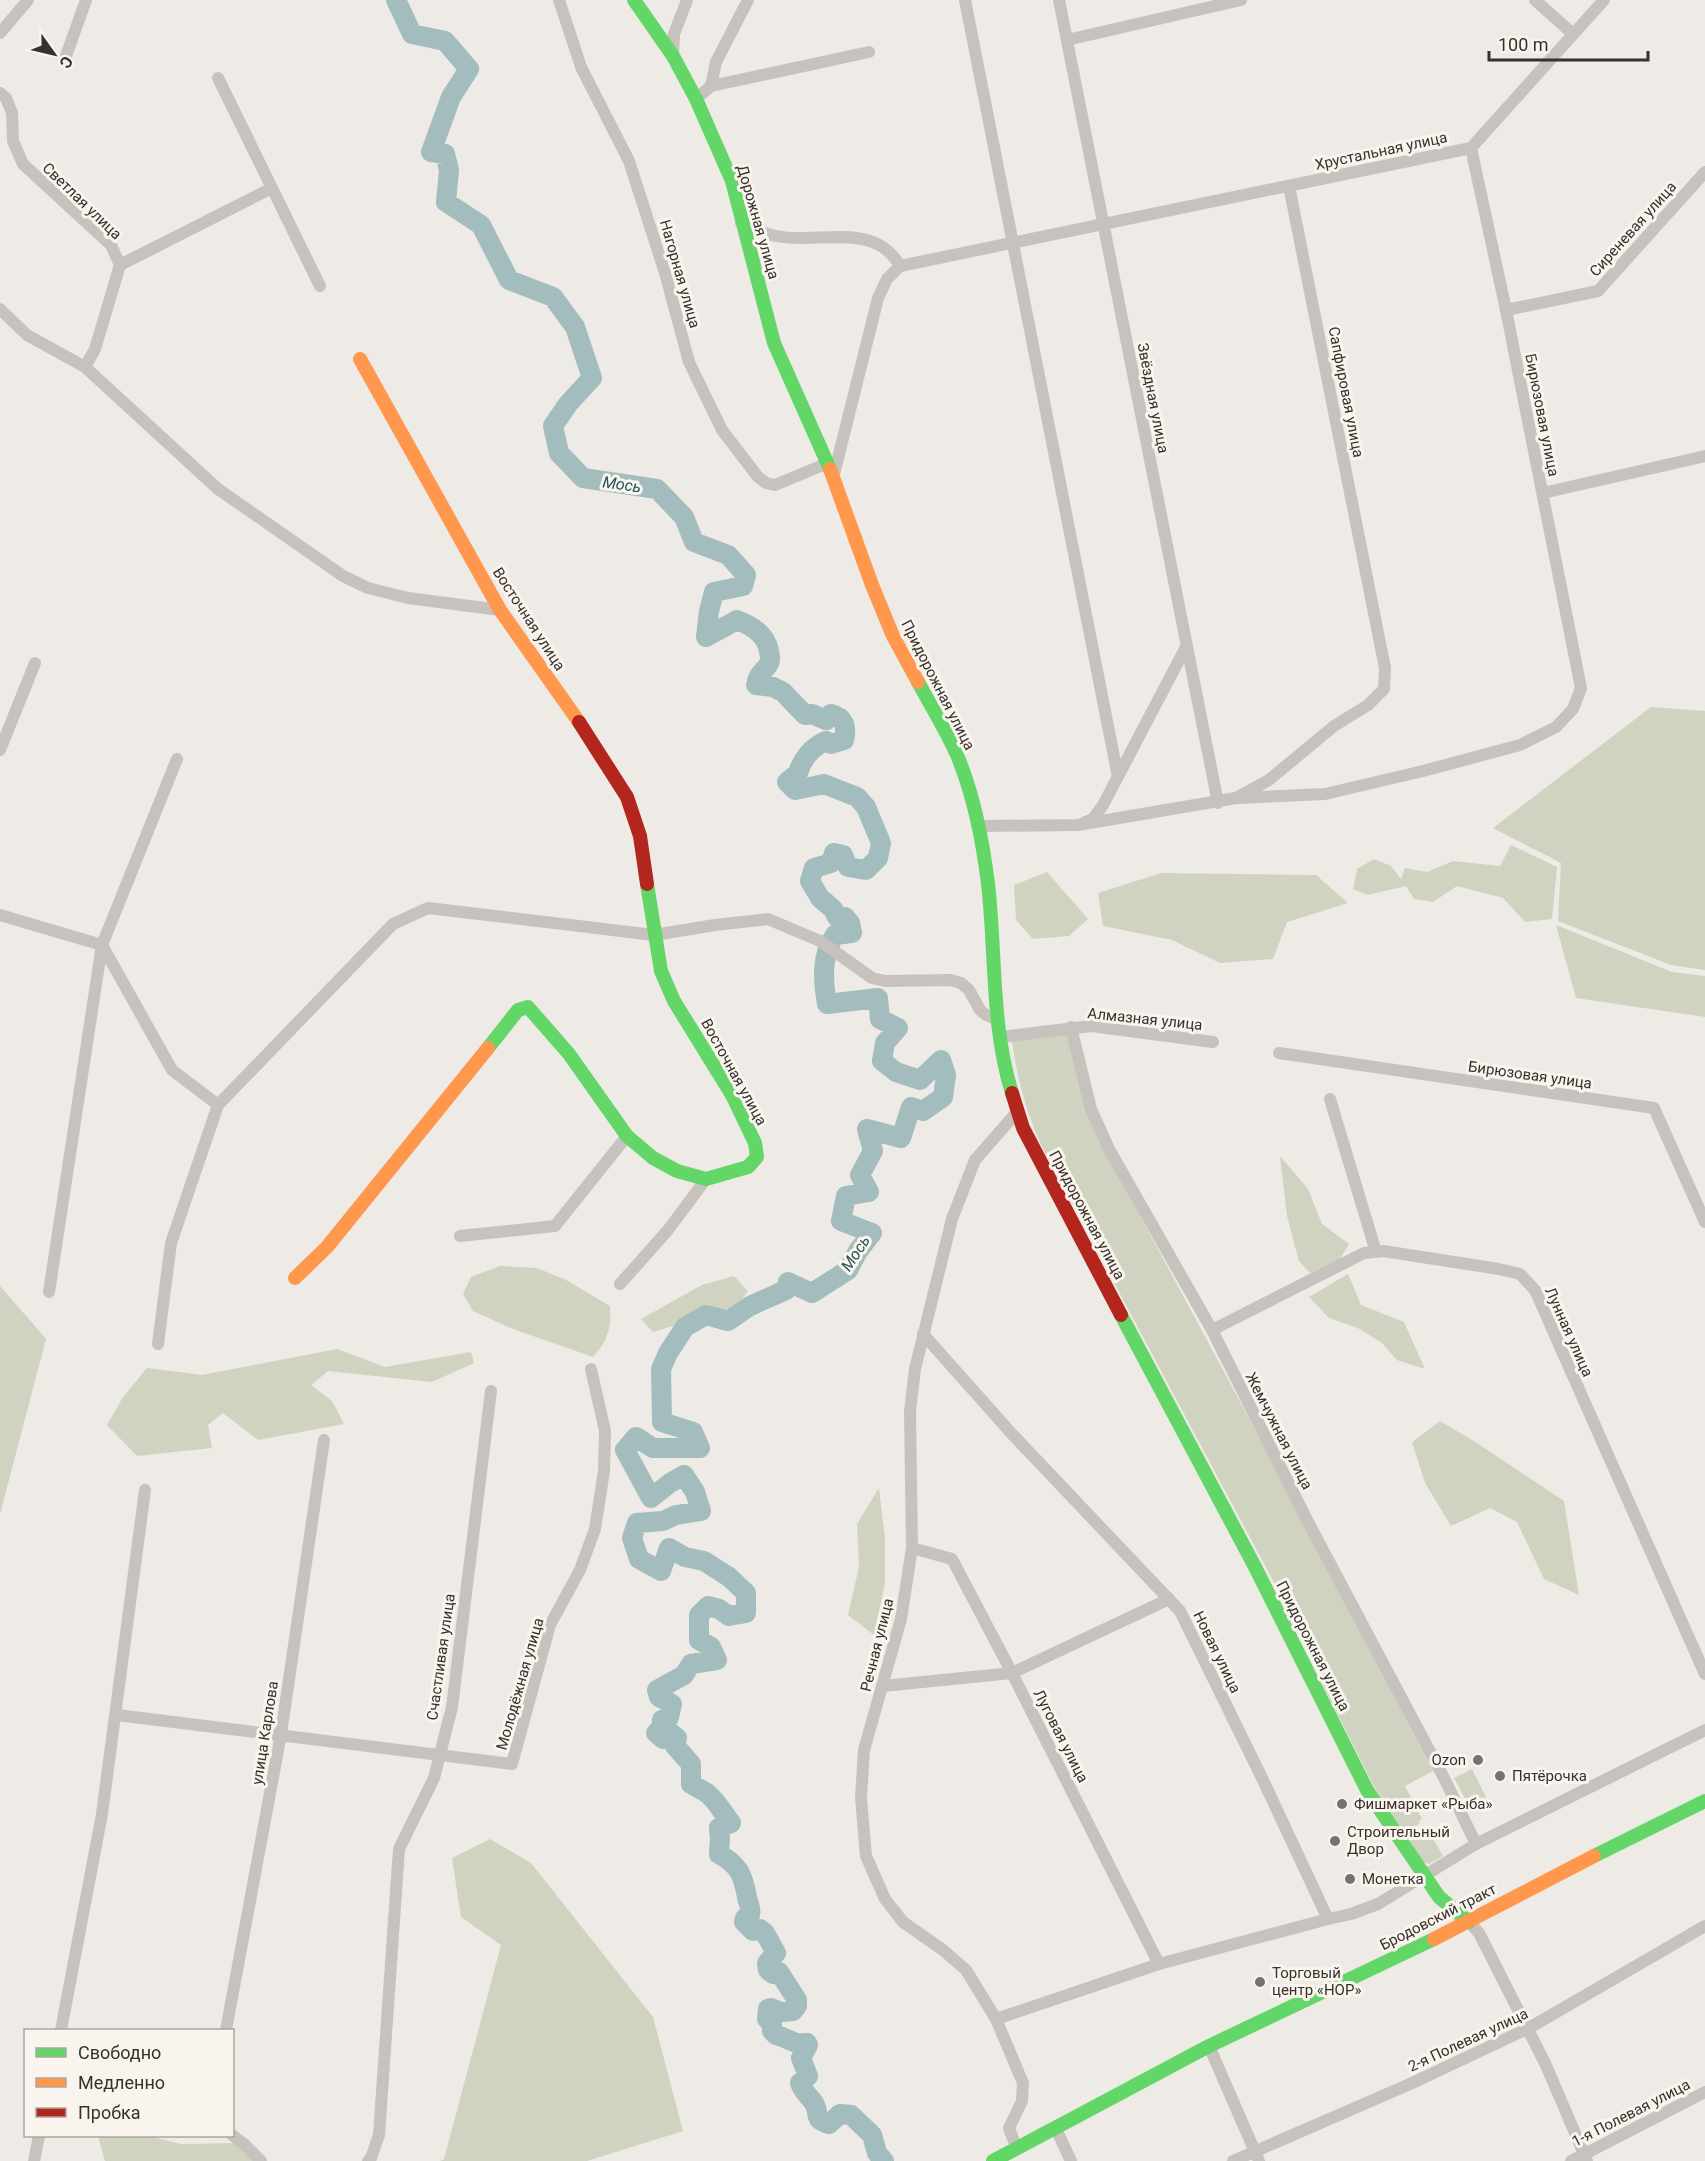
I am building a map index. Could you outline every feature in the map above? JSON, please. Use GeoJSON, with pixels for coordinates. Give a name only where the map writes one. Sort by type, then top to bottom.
{"type":"FeatureCollection","features":[{"type":"Feature","properties":{"kind":"street"},"geometry":{"type":"LineString","coordinates":[[0,33],[28,0]]}},
{"type":"Feature","properties":{"kind":"street"},"geometry":{"type":"LineString","coordinates":[[66,56],[86,0]]}},
{"type":"Feature","properties":{"kind":"street","name":"Нагорная улица"},"geometry":{"type":"LineString","coordinates":[[559,0],[581,67],[629,161],[665,273],[689,362],[722,430],[758,477],[766,483],[775,485],[828,463]]}},
{"type":"Feature","properties":{"kind":"street","name":"Дорожная улица"},"geometry":{"type":"LineString","coordinates":[[634,0],[673,56],[696,99],[732,182],[774,343],[828,463]]}},
{"type":"Feature","properties":{"kind":"street"},"geometry":{"type":"LineString","coordinates":[[673,56],[674,34],[687,0]]}},
{"type":"Feature","properties":{"kind":"street"},"geometry":{"type":"LineString","coordinates":[[711,86],[716,62],[748,0]]}},
{"type":"Feature","properties":{"kind":"street"},"geometry":{"type":"LineString","coordinates":[[965,0],[1118,777]]}},
{"type":"Feature","properties":{"kind":"street","name":"Звёздная улица"},"geometry":{"type":"LineString","coordinates":[[1059,0],[1218,803]]}},
{"type":"Feature","properties":{"kind":"street"},"geometry":{"type":"LineString","coordinates":[[1067,40],[1241,0]]}},
{"type":"Feature","properties":{"kind":"street"},"geometry":{"type":"LineString","coordinates":[[1535,0],[1573,34]]}},
{"type":"Feature","properties":{"kind":"street","name":"Хрустальная улица"},"geometry":{"type":"LineString","coordinates":[[900,266],[1471,148],[1604,0]]}},
{"type":"Feature","properties":{"kind":"street"},"geometry":{"type":"LineString","coordinates":[[696,99],[711,86],[869,52]]}},
{"type":"Feature","properties":{"kind":"street"},"geometry":{"type":"LineString","coordinates":[[218,78],[320,286]]}},
{"type":"Feature","properties":{"kind":"street","name":"Светлая улица"},"geometry":{"type":"LineString","coordinates":[[0,93],[6,99],[12,113],[13,141],[23,164],[111,245],[120,266]]}},
{"type":"Feature","properties":{"kind":"street","name":"Бирюзовая улица"},"geometry":{"type":"LineString","coordinates":[[1236,798],[1325,794],[1520,745],[1556,727],[1573,709],[1581,688],[1506,310],[1471,148]]}},
{"type":"Feature","properties":{"kind":"street","name":"Сиреневая улица"},"geometry":{"type":"LineString","coordinates":[[1506,310],[1598,291],[1705,172]]}},
{"type":"Feature","properties":{"kind":"street","name":"Сапфировая улица"},"geometry":{"type":"LineString","coordinates":[[1236,798],[1269,780],[1334,726],[1368,705],[1384,689],[1385,668],[1373,604],[1289,186]]}},
{"type":"Feature","properties":{"kind":"street"},"geometry":{"type":"LineString","coordinates":[[85,367],[95,349],[120,266],[272,188]]}},
{"type":"Feature","properties":{"kind":"street"},"geometry":{"type":"LineString","coordinates":[[741,223],[776,236],[858,237],[871,240],[895,256],[900,266],[887,279],[878,298],[833,478]]}},
{"type":"Feature","properties":{"kind":"street"},"geometry":{"type":"LineString","coordinates":[[0,309],[27,335],[85,367],[218,489],[343,576],[368,588],[408,598],[500,610]]}},
{"type":"Feature","properties":{"kind":"street","name":"Восточная улица"},"geometry":{"type":"LineString","coordinates":[[360,359],[500,610],[574,715],[627,797],[640,836],[654,935],[662,971],[674,1001],[732,1095],[755,1143],[757,1157],[748,1167],[706,1179]]}},
{"type":"Feature","properties":{"kind":"street"},"geometry":{"type":"LineString","coordinates":[[1543,493],[1705,456]]}},
{"type":"Feature","properties":{"kind":"street","name":"Придорожная улица"},"geometry":{"type":"LineString","coordinates":[[828,463],[893,636],[957,755],[979,826],[988,884],[998,1020],[1008,1080],[1017,1112],[1030,1144],[1254,1565],[1357,1771],[1388,1824],[1423,1876],[1439,1897],[1469,1922]]}},
{"type":"Feature","properties":{"kind":"street"},"geometry":{"type":"LineString","coordinates":[[1078,825],[1093,819],[1118,777],[1187,645]]}},
{"type":"Feature","properties":{"kind":"street"},"geometry":{"type":"LineString","coordinates":[[0,750],[35,663]]}},
{"type":"Feature","properties":{"kind":"street"},"geometry":{"type":"LineString","coordinates":[[49,1292],[102,945],[177,759]]}},
{"type":"Feature","properties":{"kind":"street"},"geometry":{"type":"LineString","coordinates":[[979,826],[1078,825],[1218,803],[1236,798]]}},
{"type":"Feature","properties":{"kind":"street"},"geometry":{"type":"LineString","coordinates":[[158,1344],[171,1243],[218,1105],[393,924],[428,908],[654,935],[768,919],[820,941],[872,978],[885,981],[950,980],[961,983],[969,990],[980,1010],[998,1020]]}},
{"type":"Feature","properties":{"kind":"street"},"geometry":{"type":"LineString","coordinates":[[0,915],[102,945],[172,1070],[218,1105]]}},
{"type":"Feature","properties":{"kind":"street"},"geometry":{"type":"LineString","coordinates":[[295,1278],[327,1247],[518,1010],[528,1007],[569,1054],[627,1136],[653,1158],[677,1171],[706,1179],[668,1230],[620,1284]]}},
{"type":"Feature","properties":{"kind":"street","name":"Алмазная улица"},"geometry":{"type":"LineString","coordinates":[[1001,1037],[1071,1027],[1116,1028],[1213,1042]]}},
{"type":"Feature","properties":{"kind":"street","name":"Жемчужная улица"},"geometry":{"type":"LineString","coordinates":[[1071,1027],[1096,1122],[1116,1162],[1212,1330],[1307,1520],[1444,1778],[1476,1844]]}},
{"type":"Feature","properties":{"kind":"street","name":"Бирюзовая улица"},"geometry":{"type":"LineString","coordinates":[[1279,1053],[1654,1108],[1705,1222]]}},
{"type":"Feature","properties":{"kind":"street"},"geometry":{"type":"LineString","coordinates":[[1330,1099],[1376,1252]]}},
{"type":"Feature","properties":{"kind":"street","name":"Речная улица"},"geometry":{"type":"LineString","coordinates":[[1017,1112],[975,1160],[952,1219],[915,1369],[910,1411],[912,1548],[901,1619],[864,1750],[861,1798],[866,1856],[885,1899],[903,1922],[943,1950],[966,1970],[996,2019],[1023,2083],[1022,2101],[1009,2128],[1017,2149]]}},
{"type":"Feature","properties":{"kind":"street"},"geometry":{"type":"LineString","coordinates":[[459,1236],[555,1226],[627,1136]]}},
{"type":"Feature","properties":{"kind":"street","name":"Лунная улица"},"geometry":{"type":"LineString","coordinates":[[1212,1330],[1364,1253],[1383,1251],[1520,1274],[1535,1290],[1705,1674]]}},
{"type":"Feature","properties":{"kind":"street","name":"Новая улица"},"geometry":{"type":"LineString","coordinates":[[923,1334],[1012,1434],[1180,1611],[1328,1919]]}},
{"type":"Feature","properties":{"kind":"street","name":"Молодёжная улица"},"geometry":{"type":"LineString","coordinates":[[117,1715],[512,1764],[550,1625],[580,1570],[595,1529],[604,1471],[605,1431],[591,1370]]}},
{"type":"Feature","properties":{"kind":"street","name":"Счастливая улица"},"geometry":{"type":"LineString","coordinates":[[368,2161],[380,2135],[399,1850],[434,1778],[452,1707],[491,1391]]}},
{"type":"Feature","properties":{"kind":"street","name":"улица Карлова"},"geometry":{"type":"LineString","coordinates":[[226,2029],[281,1734],[324,1440]]}},
{"type":"Feature","properties":{"kind":"street"},"geometry":{"type":"LineString","coordinates":[[61,2029],[102,1814],[117,1715],[145,1491]]}},
{"type":"Feature","properties":{"kind":"street","name":"Луговая улица"},"geometry":{"type":"LineString","coordinates":[[912,1548],[952,1559],[1159,1964]]}},
{"type":"Feature","properties":{"kind":"street"},"geometry":{"type":"LineString","coordinates":[[883,1686],[1012,1673],[1169,1599]]}},
{"type":"Feature","properties":{"kind":"street"},"geometry":{"type":"LineString","coordinates":[[996,2019],[1159,1964],[1351,1914],[1378,1904],[1476,1844],[1705,1730]]}},
{"type":"Feature","properties":{"kind":"street","name":"Бродовский тракт"},"geometry":{"type":"LineString","coordinates":[[993,2161],[1209,2046],[1469,1922],[1533,1886],[1705,1801]]}},
{"type":"Feature","properties":{"kind":"street"},"geometry":{"type":"LineString","coordinates":[[1469,1922],[1479,1933],[1529,2028],[1585,2158]]}},
{"type":"Feature","properties":{"kind":"street","name":"2-я Полевая улица"},"geometry":{"type":"LineString","coordinates":[[1233,2161],[1257,2156],[1529,2028],[1705,1926]]}},
{"type":"Feature","properties":{"kind":"street"},"geometry":{"type":"LineString","coordinates":[[1209,2046],[1257,2156]]}},
{"type":"Feature","properties":{"kind":"street","name":"1-я Полевая улица"},"geometry":{"type":"LineString","coordinates":[[1571,2161],[1585,2158],[1705,2092]]}},
{"type":"Feature","properties":{"kind":"street"},"geometry":{"type":"LineString","coordinates":[[1056,2129],[1071,2161]]}},
{"type":"Feature","properties":{"kind":"street"},"geometry":{"type":"LineString","coordinates":[[234,2136],[261,2161]]}},
{"type":"Feature","properties":{"kind":"street"},"geometry":{"type":"LineString","coordinates":[[34,2161],[39,2137]]}},
{"type":"Feature","properties":{"kind":"green space"},"geometry":{"type":"Polygon","coordinates":[[[1651,707],[1705,711],[1705,970],[1671,965],[1558,921],[1561,863],[1493,828],[1651,707]]]}},
{"type":"Feature","properties":{"kind":"green space"},"geometry":{"type":"Polygon","coordinates":[[[1511,845],[1557,867],[1552,919],[1525,922],[1503,898],[1457,886],[1433,902],[1414,899],[1406,886],[1368,895],[1353,889],[1357,869],[1374,859],[1391,866],[1401,879],[1405,868],[1427,872],[1453,861],[1500,866],[1511,845]]]}},
{"type":"Feature","properties":{"kind":"green space"},"geometry":{"type":"Polygon","coordinates":[[[1047,872],[1088,919],[1069,936],[1033,939],[1016,920],[1014,885],[1047,872]]]}},
{"type":"Feature","properties":{"kind":"green space"},"geometry":{"type":"Polygon","coordinates":[[[1161,873],[1316,875],[1348,903],[1287,922],[1273,959],[1220,963],[1172,940],[1103,926],[1098,893],[1161,873]]]}},
{"type":"Feature","properties":{"kind":"green space"},"geometry":{"type":"Polygon","coordinates":[[[1556,925],[1672,972],[1705,976],[1705,1017],[1576,998],[1556,925]]]}},
{"type":"Feature","properties":{"kind":"green space"},"geometry":{"type":"Polygon","coordinates":[[[1066,1033],[1117,1173],[1251,1422],[1433,1771],[1405,1786],[1422,1819],[1407,1832],[1404,1833],[1380,1798],[1323,1685],[1312,1646],[1285,1603],[1034,1129],[1017,1072],[1012,1041],[1066,1033]]]}},
{"type":"Feature","properties":{"kind":"green space"},"geometry":{"type":"Polygon","coordinates":[[[1280,1156],[1308,1189],[1322,1224],[1349,1244],[1338,1262],[1310,1273],[1299,1261],[1287,1216],[1280,1156]]]}},
{"type":"Feature","properties":{"kind":"green space"},"geometry":{"type":"Polygon","coordinates":[[[500,1266],[537,1268],[566,1280],[610,1306],[608,1334],[593,1357],[513,1329],[473,1311],[463,1294],[471,1277],[500,1266]]]}},
{"type":"Feature","properties":{"kind":"green space"},"geometry":{"type":"Polygon","coordinates":[[[1348,1274],[1361,1305],[1404,1322],[1425,1369],[1397,1360],[1382,1343],[1360,1329],[1329,1318],[1309,1297],[1348,1274]]]}},
{"type":"Feature","properties":{"kind":"green space"},"geometry":{"type":"Polygon","coordinates":[[[734,1276],[748,1291],[736,1307],[653,1332],[641,1319],[702,1285],[734,1276]]]}},
{"type":"Feature","properties":{"kind":"green space"},"geometry":{"type":"Polygon","coordinates":[[[0,1286],[46,1339],[0,1514],[0,1286]]]}},
{"type":"Feature","properties":{"kind":"green space"},"geometry":{"type":"Polygon","coordinates":[[[337,1349],[385,1367],[471,1352],[474,1363],[432,1382],[328,1371],[311,1385],[332,1401],[344,1424],[258,1440],[223,1413],[208,1425],[212,1448],[137,1456],[107,1425],[123,1397],[147,1368],[202,1375],[337,1349]]]}},
{"type":"Feature","properties":{"kind":"green space"},"geometry":{"type":"Polygon","coordinates":[[[1440,1421],[1564,1501],[1579,1595],[1544,1579],[1517,1522],[1490,1508],[1451,1526],[1425,1483],[1412,1442],[1440,1421]]]}},
{"type":"Feature","properties":{"kind":"green space"},"geometry":{"type":"Polygon","coordinates":[[[879,1488],[885,1538],[885,1583],[874,1635],[848,1615],[859,1567],[857,1524],[879,1488]]]}},
{"type":"Feature","properties":{"kind":"green space"},"geometry":{"type":"Polygon","coordinates":[[[1472,1769],[1486,1797],[1469,1806],[1454,1778],[1472,1769]]]}},
{"type":"Feature","properties":{"kind":"green space"},"geometry":{"type":"Polygon","coordinates":[[[1424,1832],[1430,1833],[1443,1856],[1429,1864],[1421,1861],[1410,1841],[1424,1832]]]}},
{"type":"Feature","properties":{"kind":"green space"},"geometry":{"type":"Polygon","coordinates":[[[490,1839],[531,1863],[653,2017],[683,2131],[587,2161],[440,2161],[444,2159],[501,1945],[461,1917],[452,1858],[490,1839]]]}},
{"type":"Feature","properties":{"kind":"green space"},"geometry":{"type":"Polygon","coordinates":[[[98,2137],[153,2137],[181,2144],[243,2143],[257,2161],[105,2161],[98,2137]]]}},
{"type":"Feature","properties":{"kind":"waterway","name":"Мось"},"geometry":{"type":"LineString","coordinates":[[396,0],[412,34],[445,41],[469,69],[451,97],[431,152],[445,154],[449,170],[446,202],[481,225],[509,280],[553,297],[575,327],[592,378],[568,404],[553,426],[559,453],[583,478],[657,489],[684,517],[694,542],[728,555],[746,575],[743,586],[714,592],[706,637],[737,620],[753,628],[765,640],[770,657],[756,685],[773,687],[783,692],[805,715],[812,714],[826,720],[831,714],[836,715],[844,724],[844,740],[831,744],[826,741],[816,747],[805,758],[798,773],[787,782],[795,790],[824,784],[857,797],[866,807],[881,843],[878,858],[866,870],[848,867],[843,855],[834,853],[831,863],[814,868],[810,881],[820,898],[833,909],[837,917],[845,917],[850,923],[852,933],[835,935],[827,951],[824,977],[827,1004],[878,998],[880,1019],[898,1028],[885,1043],[882,1061],[896,1072],[920,1080],[941,1060],[946,1075],[943,1097],[923,1111],[911,1107],[901,1138],[867,1129],[873,1151],[860,1175],[869,1192],[846,1196],[841,1221],[872,1233],[858,1251],[848,1270],[812,1293],[788,1282],[786,1290],[750,1306],[728,1321],[706,1315],[685,1327],[668,1353],[661,1369],[662,1422],[693,1432],[700,1448],[653,1448],[636,1437],[625,1450],[651,1498],[684,1475],[695,1492],[701,1511],[676,1515],[663,1521],[637,1523],[632,1538],[639,1559],[661,1571],[669,1548],[685,1557],[704,1561],[729,1577],[746,1593],[746,1613],[729,1616],[719,1609],[708,1606],[699,1615],[699,1640],[711,1647],[717,1660],[691,1664],[684,1675],[657,1690],[659,1697],[672,1704],[669,1717],[662,1720],[661,1728],[656,1733],[663,1739],[670,1732],[677,1738],[675,1746],[691,1764],[691,1784],[707,1793],[731,1823],[719,1828],[719,1854],[731,1862],[742,1877],[751,1910],[744,1922],[753,1931],[760,1929],[765,1933],[776,1953],[767,1963],[768,1970],[773,1974],[779,1972],[797,2000],[797,2006],[793,2011],[781,2012],[768,2009],[767,2019],[772,2024],[772,2031],[776,2035],[794,2042],[807,2043],[801,2058],[808,2076],[800,2083],[801,2086],[815,2105],[821,2121],[829,2124],[840,2114],[851,2115],[872,2135],[877,2153],[884,2161]]}},
{"type":"Feature","properties":{"kind":"traffic: fast"},"geometry":{"type":"LineString","coordinates":[[634,0],[673,56],[696,99],[732,181],[774,343],[830,469]]}},
{"type":"Feature","properties":{"kind":"traffic: fast"},"geometry":{"type":"LineString","coordinates":[[918,682],[957,755],[977,818],[988,884],[997,1016],[1005,1068],[1012,1093]]}},
{"type":"Feature","properties":{"kind":"traffic: fast"},"geometry":{"type":"LineString","coordinates":[[488,1048],[518,1010],[528,1007],[569,1054],[627,1136],[653,1158],[677,1171],[706,1179],[748,1167],[757,1157],[755,1143],[732,1095],[674,1001],[661,971],[647,884]]}},
{"type":"Feature","properties":{"kind":"traffic: fast"},"geometry":{"type":"LineString","coordinates":[[1121,1315],[1254,1565],[1368,1792],[1439,1897],[1469,1922]]}},
{"type":"Feature","properties":{"kind":"traffic: fast"},"geometry":{"type":"LineString","coordinates":[[1594,1856],[1705,1801]]}},
{"type":"Feature","properties":{"kind":"traffic: fast"},"geometry":{"type":"LineString","coordinates":[[993,2161],[1209,2046],[1434,1939]]}},
{"type":"Feature","properties":{"kind":"traffic: slow"},"geometry":{"type":"LineString","coordinates":[[360,359],[500,610],[579,722]]}},
{"type":"Feature","properties":{"kind":"traffic: slow"},"geometry":{"type":"LineString","coordinates":[[830,469],[893,636],[918,682]]}},
{"type":"Feature","properties":{"kind":"traffic: slow"},"geometry":{"type":"LineString","coordinates":[[295,1278],[327,1247],[488,1048]]}},
{"type":"Feature","properties":{"kind":"traffic: slow"},"geometry":{"type":"LineString","coordinates":[[1434,1939],[1594,1856]]}},
{"type":"Feature","properties":{"kind":"traffic: jam"},"geometry":{"type":"LineString","coordinates":[[579,722],[627,797],[640,836],[647,884]]}},
{"type":"Feature","properties":{"kind":"traffic: jam"},"geometry":{"type":"LineString","coordinates":[[1012,1093],[1023,1128],[1121,1315]]}},
{"type":"Feature","properties":{"kind":"place","name":"Ozon"},"geometry":{"type":"Point","coordinates":[1478,1760]}},
{"type":"Feature","properties":{"kind":"place","name":"Пятёрочка"},"geometry":{"type":"Point","coordinates":[1500,1776]}},
{"type":"Feature","properties":{"kind":"place","name":"Фишмаркет «Рыба»"},"geometry":{"type":"Point","coordinates":[1342,1804]}},
{"type":"Feature","properties":{"kind":"place","name":"Строительный Двор"},"geometry":{"type":"Point","coordinates":[1335,1841]}},
{"type":"Feature","properties":{"kind":"place","name":"Монетка"},"geometry":{"type":"Point","coordinates":[1350,1879]}},
{"type":"Feature","properties":{"kind":"place","name":"Торговый центр «НОР»"},"geometry":{"type":"Point","coordinates":[1260,1982]}}]}
